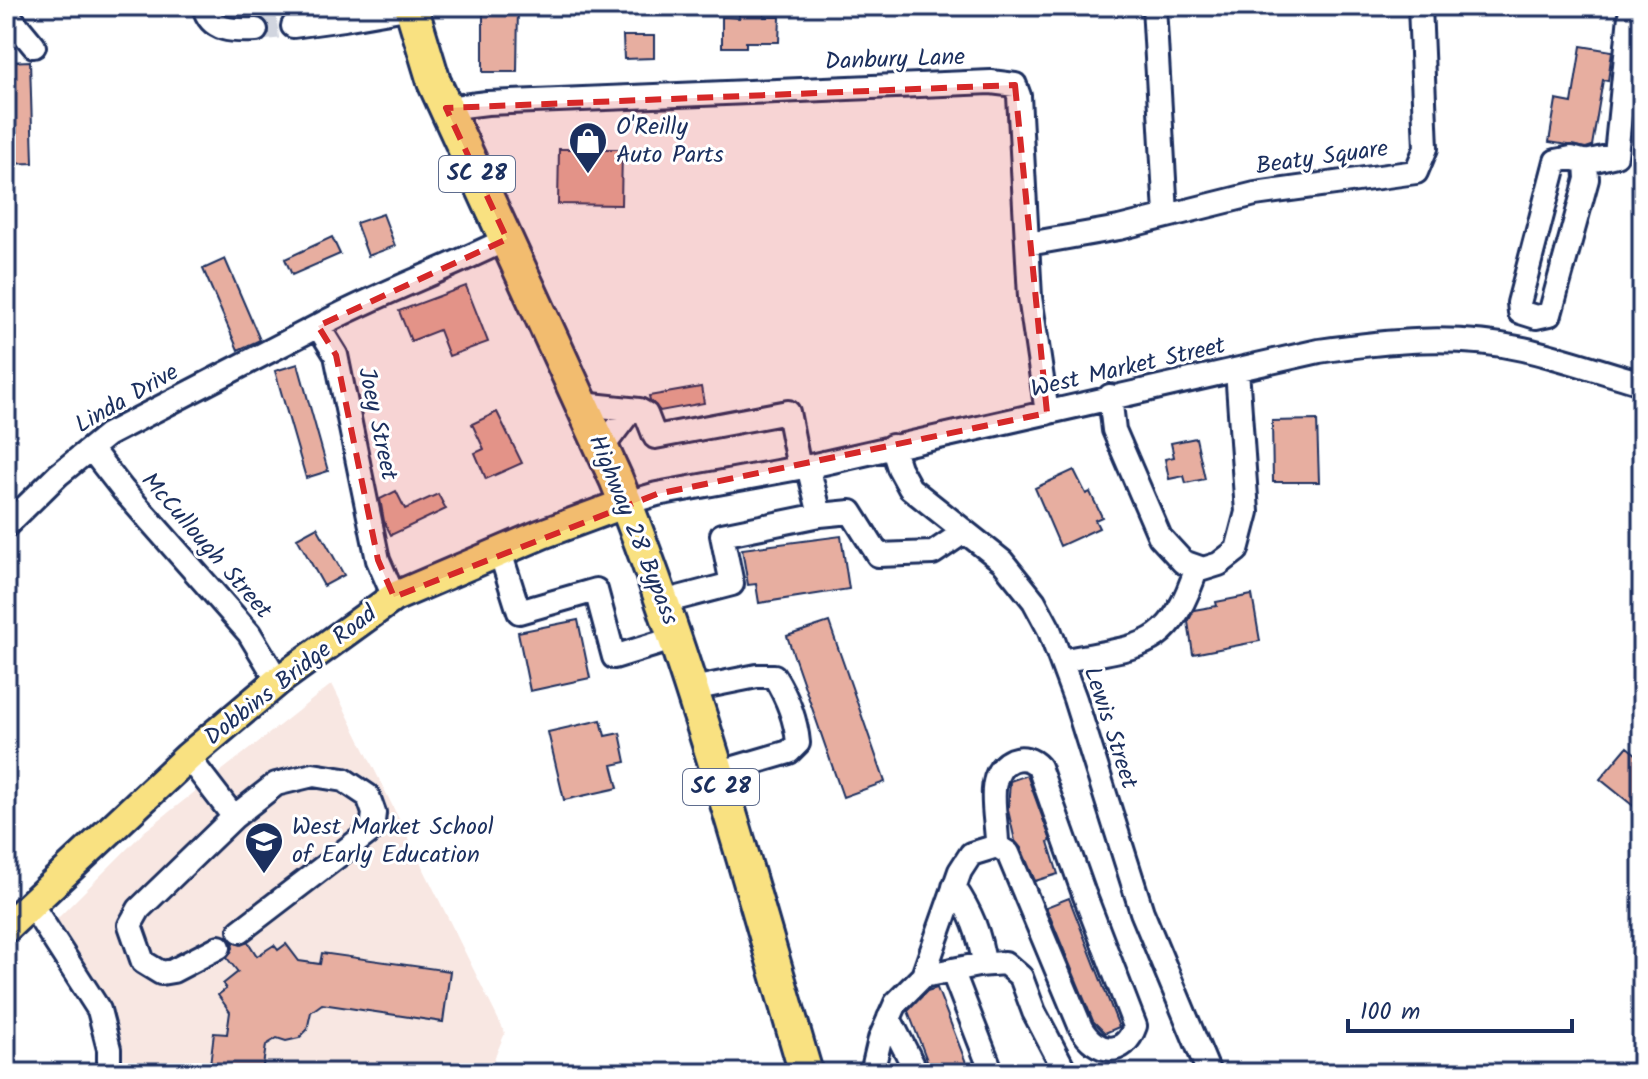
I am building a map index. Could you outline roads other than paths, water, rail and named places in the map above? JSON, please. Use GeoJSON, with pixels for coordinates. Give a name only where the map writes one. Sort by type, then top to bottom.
{"type":"FeatureCollection","features":[{"type":"Feature","properties":{"kind":"highway","name":"Highway 28 Bypass"},"geometry":{"type":"LineString","coordinates":[[412,6],[427,62],[446,108],[602,448],[663,602],[692,689],[806,1073]]}},
{"type":"Feature","properties":{"kind":"main road","name":"Dobbins Bridge Road"},"geometry":{"type":"LineString","coordinates":[[6,928],[188,757],[278,681],[394,597],[626,503]]}},
{"type":"Feature","properties":{"kind":"street"},"geometry":{"type":"LineString","coordinates":[[204,6],[211,22],[220,28],[256,30]]}},
{"type":"Feature","properties":{"kind":"street"},"geometry":{"type":"LineString","coordinates":[[293,26],[343,12],[412,6]]}},
{"type":"Feature","properties":{"kind":"street"},"geometry":{"type":"LineString","coordinates":[[1154,6],[1166,214]]}},
{"type":"Feature","properties":{"kind":"street","name":"Beaty Square"},"geometry":{"type":"LineString","coordinates":[[1028,244],[1119,228],[1255,194],[1416,172],[1426,148],[1420,6]]}},
{"type":"Feature","properties":{"kind":"street"},"geometry":{"type":"LineString","coordinates":[[1586,162],[1587,179],[1550,314],[1536,317],[1520,312],[1519,303],[1556,161],[1571,158],[1586,162],[1616,155],[1631,6]]}},
{"type":"Feature","properties":{"kind":"street"},"geometry":{"type":"LineString","coordinates":[[6,12],[34,46]]}},
{"type":"Feature","properties":{"kind":"street","name":"Danbury Lane"},"geometry":{"type":"LineString","coordinates":[[446,108],[503,102],[959,83],[1015,85],[1019,96],[1030,297],[1047,413]]}},
{"type":"Feature","properties":{"kind":"street"},"geometry":{"type":"LineString","coordinates":[[318,326],[353,307],[507,239]]}},
{"type":"Feature","properties":{"kind":"street"},"geometry":{"type":"LineString","coordinates":[[1522,349],[1529,315]]}},
{"type":"Feature","properties":{"kind":"street","name":"Linda Drive"},"geometry":{"type":"LineString","coordinates":[[6,526],[58,475],[107,435],[318,326]]}},
{"type":"Feature","properties":{"kind":"street","name":"Joey Street"},"geometry":{"type":"LineString","coordinates":[[318,326],[336,355],[378,560],[394,597]]}},
{"type":"Feature","properties":{"kind":"street","name":"West Market Street"},"geometry":{"type":"LineString","coordinates":[[626,503],[657,494],[803,467],[1319,351],[1393,341],[1469,341],[1522,349],[1642,383]]}},
{"type":"Feature","properties":{"kind":"street"},"geometry":{"type":"LineString","coordinates":[[1110,396],[1114,430],[1160,537],[1183,562],[1203,569],[1219,564],[1237,550],[1247,512],[1237,370]]}},
{"type":"Feature","properties":{"kind":"street"},"geometry":{"type":"LineString","coordinates":[[582,404],[639,410],[646,414],[655,437],[788,412],[820,515]]}},
{"type":"Feature","properties":{"kind":"street"},"geometry":{"type":"LineString","coordinates":[[602,448],[630,411]]}},
{"type":"Feature","properties":{"kind":"street","name":"Lewis Street"},"geometry":{"type":"LineString","coordinates":[[892,446],[910,488],[1002,561],[1034,601],[1049,629],[1142,912],[1209,1073]]}},
{"type":"Feature","properties":{"kind":"street","name":"McCullough Street"},"geometry":{"type":"LineString","coordinates":[[91,449],[123,490],[249,633],[278,681]]}},
{"type":"Feature","properties":{"kind":"street"},"geometry":{"type":"LineString","coordinates":[[663,602],[732,584],[722,535],[820,515],[851,512],[878,555],[933,553],[964,532]]}},
{"type":"Feature","properties":{"kind":"street"},"geometry":{"type":"LineString","coordinates":[[500,552],[519,612],[596,590],[614,657],[676,638]]}},
{"type":"Feature","properties":{"kind":"street"},"geometry":{"type":"LineString","coordinates":[[1061,661],[1144,645],[1163,633],[1186,601],[1197,567]]}},
{"type":"Feature","properties":{"kind":"street"},"geometry":{"type":"LineString","coordinates":[[692,689],[757,676],[774,676],[784,692],[797,728],[798,743],[789,752],[717,773]]}},
{"type":"Feature","properties":{"kind":"street"},"geometry":{"type":"LineString","coordinates":[[188,757],[234,817]]}},
{"type":"Feature","properties":{"kind":"street"},"geometry":{"type":"LineString","coordinates":[[872,1073],[880,1039],[896,1003],[923,976],[960,871],[971,854],[997,846],[1008,853],[1090,1043],[1102,1048],[1116,1048],[1128,1041],[1135,1026],[1039,767],[1034,761],[1018,757],[1003,764],[995,775],[993,797],[998,827],[997,846]]}},
{"type":"Feature","properties":{"kind":"street"},"geometry":{"type":"LineString","coordinates":[[219,947],[173,971],[161,973],[143,962],[130,925],[139,909],[234,817],[276,784],[313,775],[344,780],[368,796],[374,813],[372,830],[240,931]]}},
{"type":"Feature","properties":{"kind":"street"},"geometry":{"type":"LineString","coordinates":[[954,887],[981,936],[984,964]]}},
{"type":"Feature","properties":{"kind":"street"},"geometry":{"type":"LineString","coordinates":[[31,904],[99,1010],[109,1049],[109,1073]]}},
{"type":"Feature","properties":{"kind":"street"},"geometry":{"type":"LineString","coordinates":[[923,976],[1005,963],[1021,977],[1034,1012],[1066,1073]]}},
{"type":"Feature","properties":{"kind":"street"},"geometry":{"type":"LineString","coordinates":[[952,970],[992,1073]]}},
{"type":"Feature","properties":{"kind":"street"},"geometry":{"type":"LineString","coordinates":[[889,1018],[917,1073]]}},
{"type":"Feature","properties":{"kind":"tunnel"},"geometry":{"type":"LineString","coordinates":[[256,30],[293,26]]}},
{"type":"Feature","properties":{"kind":"place","name":"O'Reilly Auto Parts"},"geometry":{"type":"Point","coordinates":[588,175]}},
{"type":"Feature","properties":{"kind":"place","name":"West Market School of Early Education"},"geometry":{"type":"Point","coordinates":[264,875]}}]}
